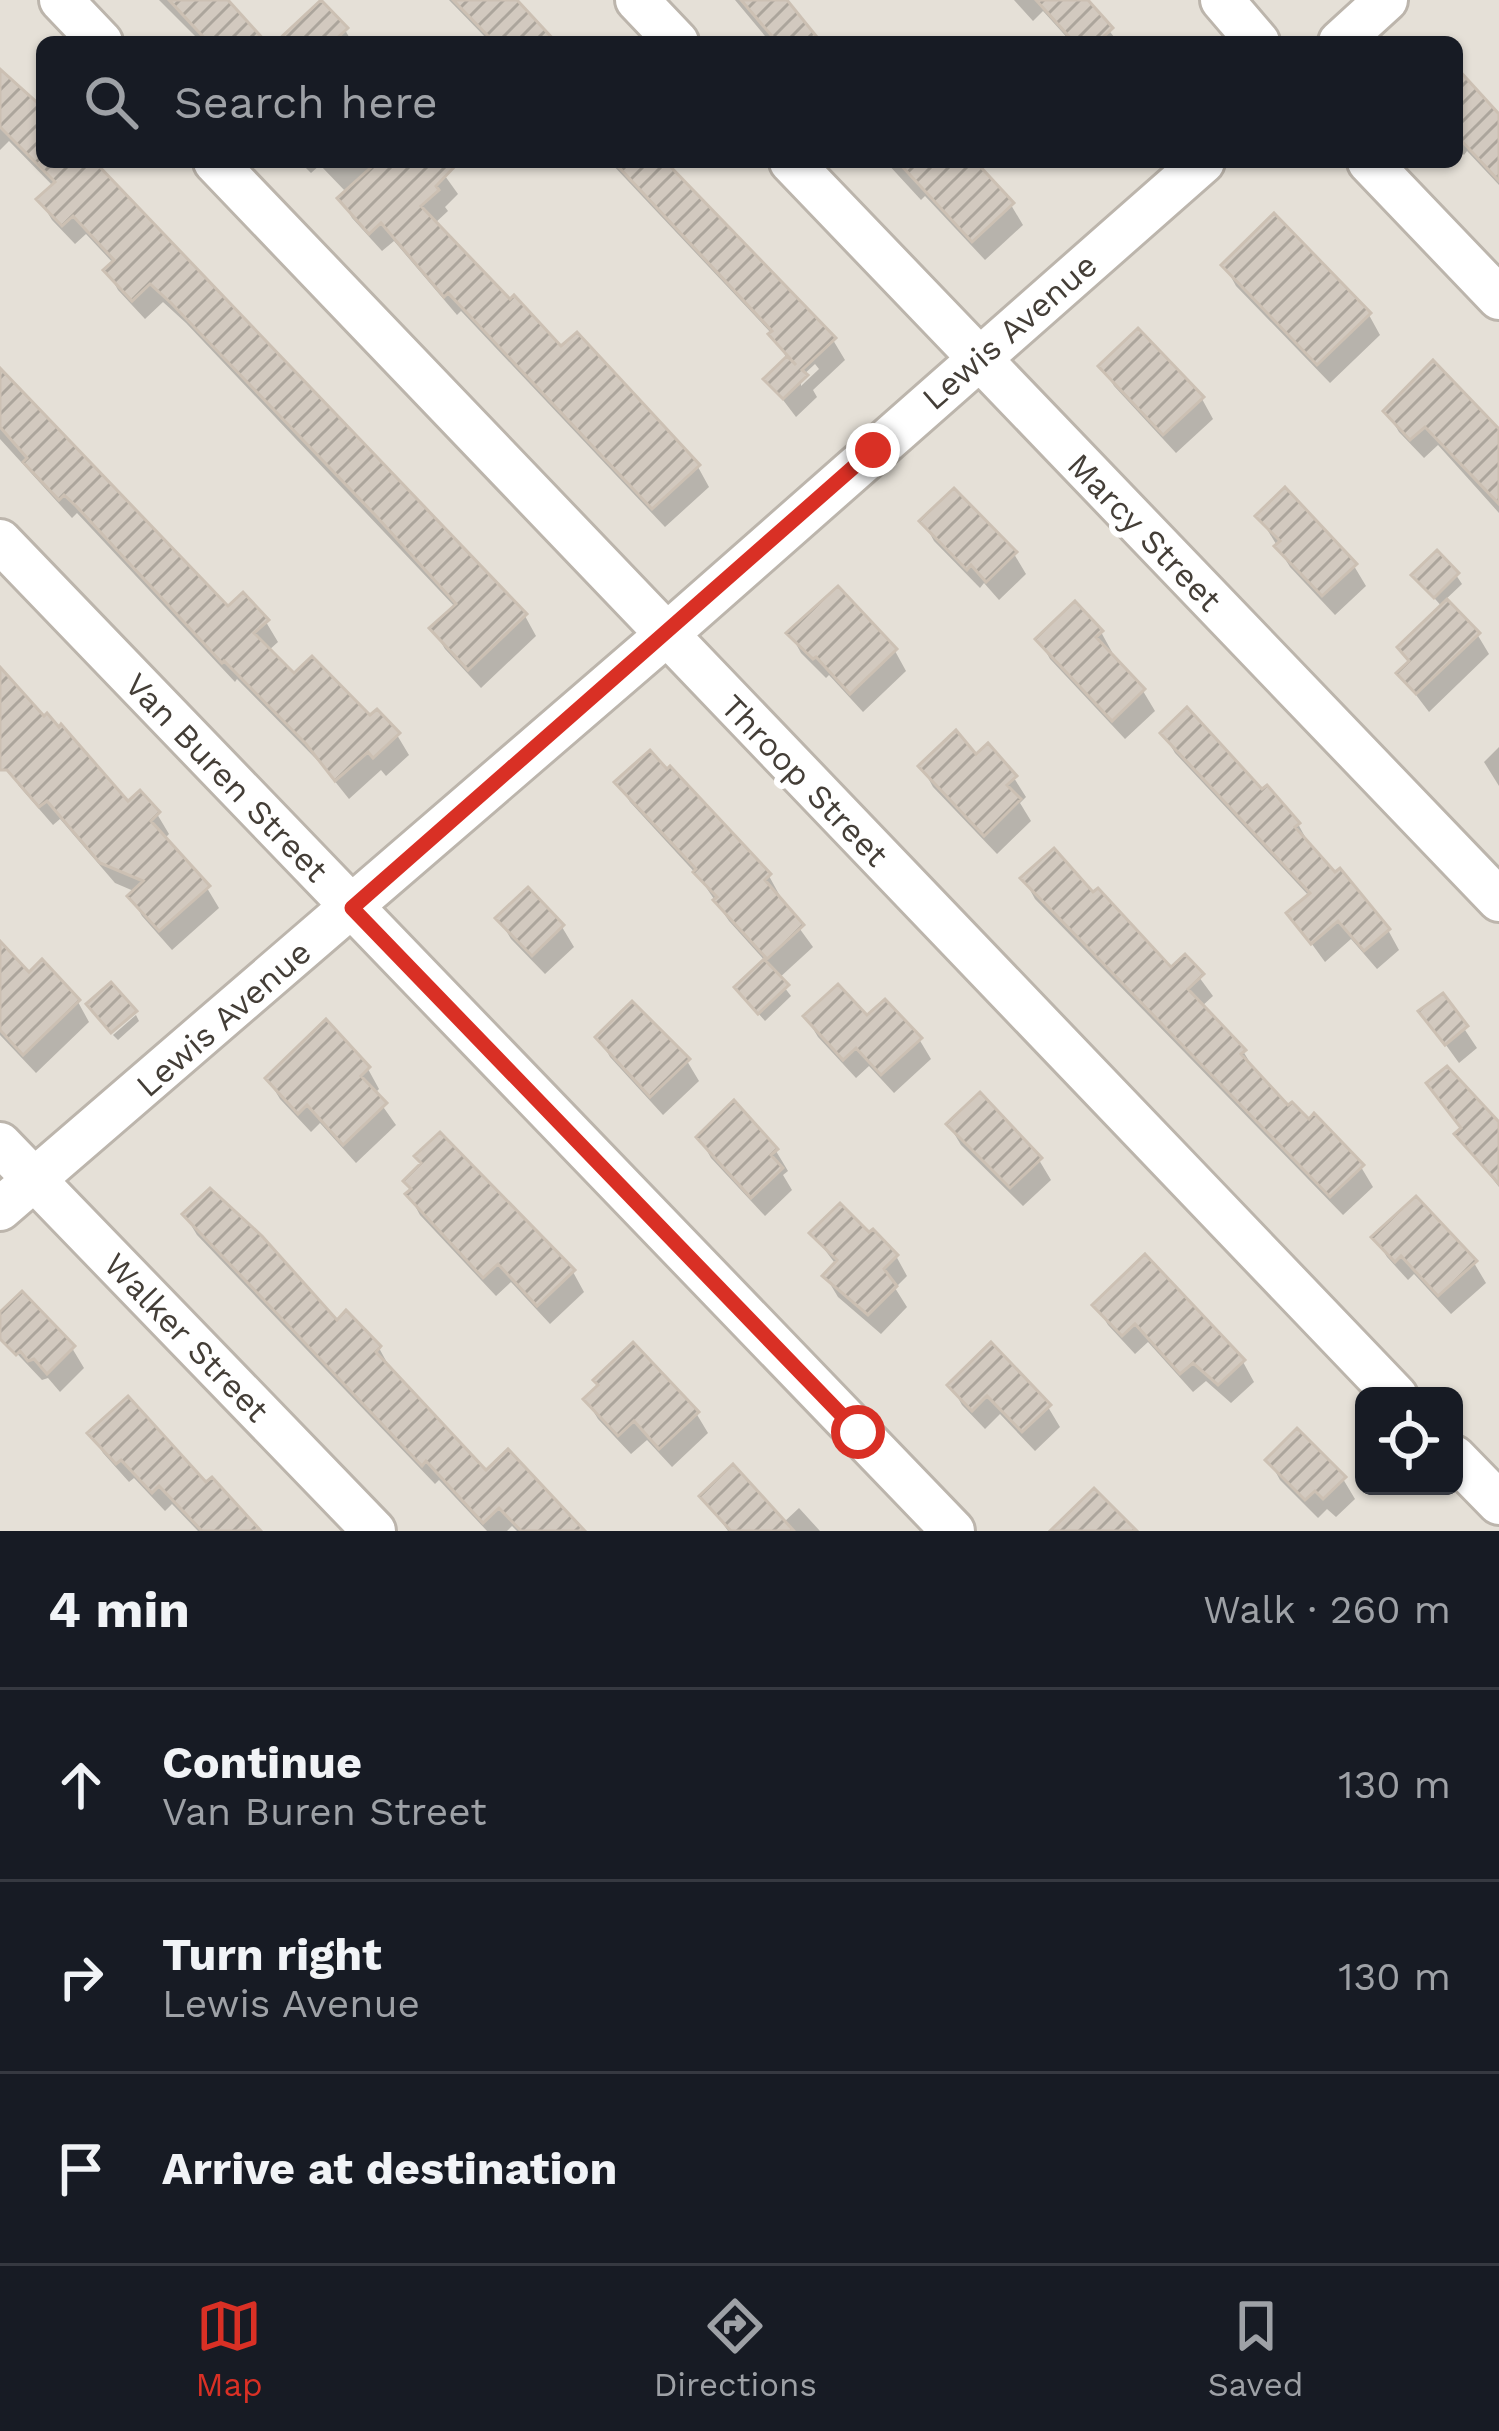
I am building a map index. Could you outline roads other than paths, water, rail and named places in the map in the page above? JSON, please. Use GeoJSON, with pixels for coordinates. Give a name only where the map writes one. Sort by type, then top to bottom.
{"type":"FeatureCollection","features":[{"type":"Feature","properties":{"kind":"street"},"geometry":{"type":"LineString","coordinates":[[61,0],[94,36]]}},
{"type":"Feature","properties":{"kind":"street"},"geometry":{"type":"LineString","coordinates":[[637,0],[671,36]]}},
{"type":"Feature","properties":{"kind":"street"},"geometry":{"type":"LineString","coordinates":[[1222,0],[1253,36]]}},
{"type":"Feature","properties":{"kind":"street"},"geometry":{"type":"LineString","coordinates":[[1347,36],[1386,0]]}},
{"type":"Feature","properties":{"kind":"street","name":"Throop Street"},"geometry":{"type":"LineString","coordinates":[[221,168],[1387,1387]]}},
{"type":"Feature","properties":{"kind":"street","name":"Marcy Street"},"geometry":{"type":"LineString","coordinates":[[797,168],[1499,901]]}},
{"type":"Feature","properties":{"kind":"street","name":"Lewis Avenue"},"geometry":{"type":"LineString","coordinates":[[0,1209],[666,635],[1196,168]]}},
{"type":"Feature","properties":{"kind":"street"},"geometry":{"type":"LineString","coordinates":[[1375,168],[1499,298]]}},
{"type":"Feature","properties":{"kind":"street","name":"Van Buren Street"},"geometry":{"type":"LineString","coordinates":[[0,541],[953,1531]]}},
{"type":"Feature","properties":{"kind":"street","name":"Walker Street"},"geometry":{"type":"LineString","coordinates":[[0,1144],[374,1531]]}},
{"type":"Feature","properties":{"kind":"street"},"geometry":{"type":"LineString","coordinates":[[1463,1465],[1499,1503]]}}]}
